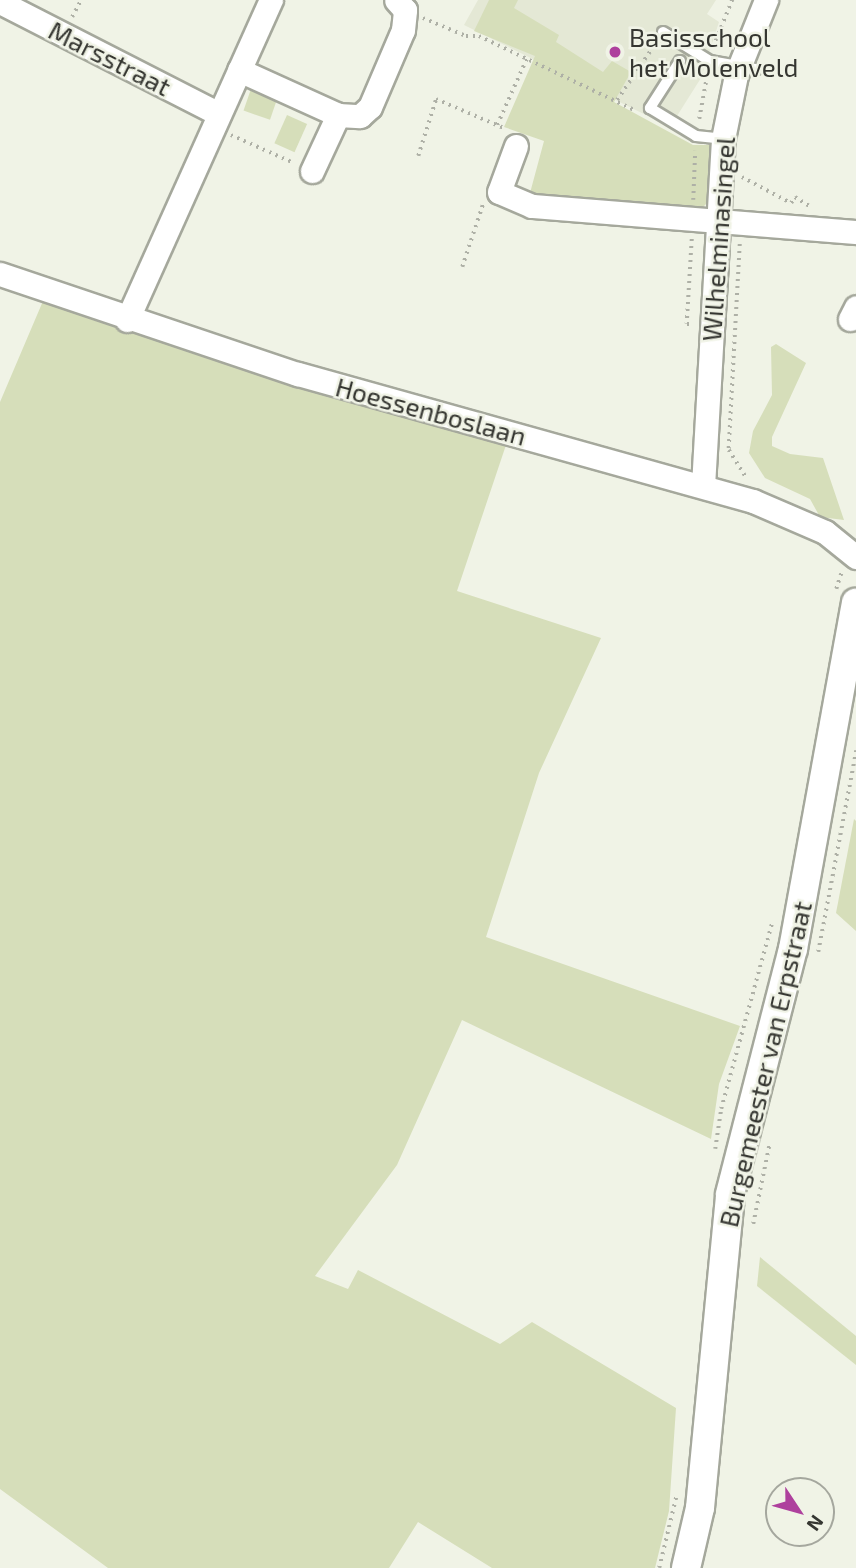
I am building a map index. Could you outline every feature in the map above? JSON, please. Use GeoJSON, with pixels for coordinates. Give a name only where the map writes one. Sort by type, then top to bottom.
{"type":"FeatureCollection","features":[{"type":"Feature","properties":{"kind":"street"},"geometry":{"type":"LineString","coordinates":[[127,320],[271,0]]}},
{"type":"Feature","properties":{"kind":"street","name":"Wilhelminasingel"},"geometry":{"type":"LineString","coordinates":[[703,486],[723,139],[748,67],[766,0]]}},
{"type":"Feature","properties":{"kind":"street","name":"Marsstraat"},"geometry":{"type":"LineString","coordinates":[[0,2],[216,120]]}},
{"type":"Feature","properties":{"kind":"street"},"geometry":{"type":"LineString","coordinates":[[239,71],[348,119],[370,107],[404,30],[400,5]]}},
{"type":"Feature","properties":{"kind":"street"},"geometry":{"type":"LineString","coordinates":[[312,171],[338,116]]}},
{"type":"Feature","properties":{"kind":"street"},"geometry":{"type":"LineString","coordinates":[[516,146],[500,192],[533,206],[718,221],[742,220],[856,232]]}},
{"type":"Feature","properties":{"kind":"street","name":"Hoessenboslaan"},"geometry":{"type":"LineString","coordinates":[[0,274],[127,320],[298,374],[753,501],[825,532],[856,557]]}},
{"type":"Feature","properties":{"kind":"street","name":"Burgemeester van Erpstraat"},"geometry":{"type":"LineString","coordinates":[[686,1568],[700,1508],[730,1194],[793,949],[856,603]]}},
{"type":"Feature","properties":{"kind":"lane"},"geometry":{"type":"LineString","coordinates":[[663,32],[710,61],[748,67]]}},
{"type":"Feature","properties":{"kind":"lane"},"geometry":{"type":"LineString","coordinates":[[680,61],[650,108],[696,136],[723,139]]}},
{"type":"Feature","properties":{"kind":"path"},"geometry":{"type":"LineString","coordinates":[[400,5],[527,58],[645,116],[650,108]]}},
{"type":"Feature","properties":{"kind":"path"},"geometry":{"type":"LineString","coordinates":[[617,100],[663,32]]}},
{"type":"Feature","properties":{"kind":"path"},"geometry":{"type":"LineString","coordinates":[[497,125],[527,58]]}},
{"type":"Feature","properties":{"kind":"path"},"geometry":{"type":"LineString","coordinates":[[418,156],[436,99],[508,130],[516,146]]}},
{"type":"Feature","properties":{"kind":"path"},"geometry":{"type":"LineString","coordinates":[[216,120],[312,171]]}},
{"type":"Feature","properties":{"kind":"path"},"geometry":{"type":"LineString","coordinates":[[742,164],[742,220],[729,450],[735,467],[747,478],[753,501]]}},
{"type":"Feature","properties":{"kind":"path"},"geometry":{"type":"LineString","coordinates":[[742,177],[791,203],[795,197],[815,209]]}},
{"type":"Feature","properties":{"kind":"path"},"geometry":{"type":"LineString","coordinates":[[462,267],[485,198],[500,192]]}},
{"type":"Feature","properties":{"kind":"path","name":"Burgemeester van Erpstraat"},"geometry":{"type":"LineString","coordinates":[[817,958],[856,751]]}},
{"type":"Feature","properties":{"kind":"path","name":"Burgemeester van Erpstraat"},"geometry":{"type":"LineString","coordinates":[[751,1230],[770,1140]]}},
{"type":"Feature","properties":{"kind":"shaded area","name":"Basisschool het Molenveld"},"geometry":{"type":"Polygon","coordinates":[[[478,0],[716,0],[707,14],[719,22],[701,78],[670,127],[464,25],[478,0]]]}},
{"type":"Feature","properties":{"kind":"green space"},"geometry":{"type":"Polygon","coordinates":[[[489,0],[518,0],[514,8],[559,35],[556,42],[603,72],[612,61],[631,72],[614,102],[693,145],[712,145],[710,200],[699,211],[530,193],[544,141],[504,127],[535,56],[474,31],[489,0]]]}},
{"type":"Feature","properties":{"kind":"green space"},"geometry":{"type":"Polygon","coordinates":[[[252,86],[278,95],[270,120],[244,111],[252,86]]]}},
{"type":"Feature","properties":{"kind":"green space"},"geometry":{"type":"Polygon","coordinates":[[[287,115],[307,124],[294,152],[274,143],[287,115]]]}},
{"type":"Feature","properties":{"kind":"green space"},"geometry":{"type":"Polygon","coordinates":[[[43,301],[330,395],[506,445],[457,591],[601,638],[539,773],[486,937],[740,1026],[719,1084],[711,1139],[462,1020],[397,1165],[315,1276],[348,1289],[358,1270],[500,1344],[532,1322],[676,1408],[669,1511],[655,1568],[492,1568],[418,1522],[389,1568],[108,1568],[0,1489],[0,402],[43,301]]]}},
{"type":"Feature","properties":{"kind":"green space"},"geometry":{"type":"Polygon","coordinates":[[[776,344],[806,363],[772,437],[772,446],[790,454],[823,458],[844,520],[820,517],[810,499],[765,478],[749,453],[753,431],[772,395],[771,347],[776,344]]]}},
{"type":"Feature","properties":{"kind":"green space"},"geometry":{"type":"Polygon","coordinates":[[[854,819],[856,821],[856,931],[836,913],[854,819]]]}},
{"type":"Feature","properties":{"kind":"green space"},"geometry":{"type":"Polygon","coordinates":[[[760,1257],[856,1336],[856,1365],[757,1286],[760,1257]]]}},
{"type":"Feature","properties":{"kind":"place","name":"Basisschool het Molenveld"},"geometry":{"type":"Point","coordinates":[615,52]}}]}
